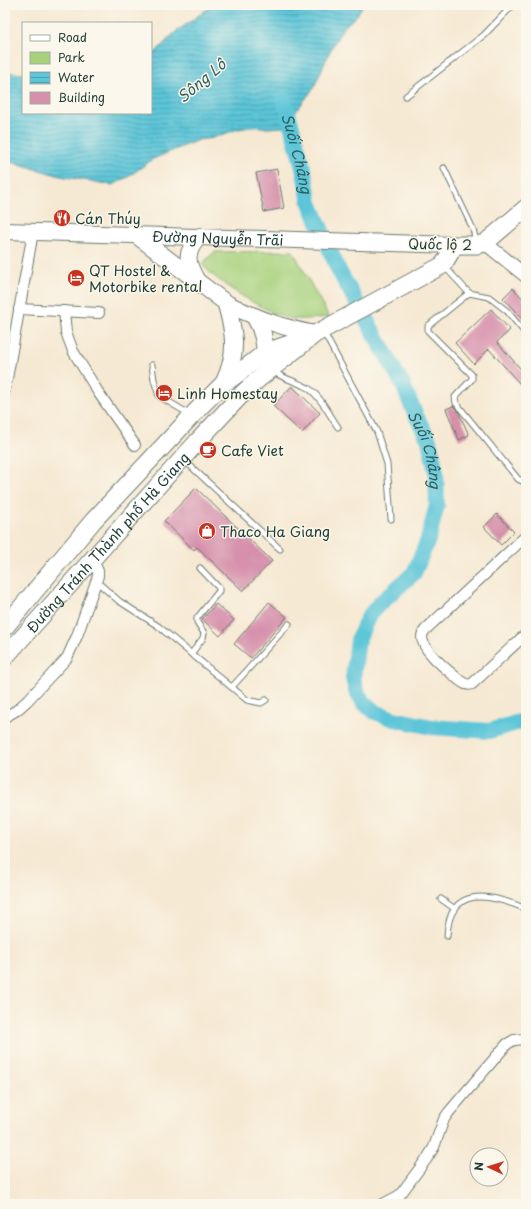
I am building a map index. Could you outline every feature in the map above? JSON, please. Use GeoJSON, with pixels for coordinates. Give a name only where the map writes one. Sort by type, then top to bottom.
{"type":"FeatureCollection","features":[{"type":"Feature","properties":{"kind":"highway","name":"Quốc lộ 2"},"geometry":{"type":"LineString","coordinates":[[455,245],[481,244],[526,208]]}},
{"type":"Feature","properties":{"kind":"highway"},"geometry":{"type":"LineString","coordinates":[[224,383],[266,352],[322,331],[398,291],[443,265],[455,245]]}},
{"type":"Feature","properties":{"kind":"highway"},"geometry":{"type":"LineString","coordinates":[[224,383],[231,368],[234,348],[226,303]]}},
{"type":"Feature","properties":{"kind":"highway"},"geometry":{"type":"LineString","coordinates":[[255,317],[263,333],[266,347],[265,373]]}},
{"type":"Feature","properties":{"kind":"highway","name":"Đường Tránh Thành phố Hà Giang"},"geometry":{"type":"LineString","coordinates":[[5,657],[182,458],[244,392],[265,373],[322,331]]}},
{"type":"Feature","properties":{"kind":"highway","name":"Đường Tránh Thành phố Hà Giang"},"geometry":{"type":"LineString","coordinates":[[5,627],[93,521],[191,416],[224,383]]}},
{"type":"Feature","properties":{"kind":"highway"},"geometry":{"type":"LineString","coordinates":[[76,542],[92,559]]}},
{"type":"Feature","properties":{"kind":"main road","name":"Đường Nguyễn Trãi"},"geometry":{"type":"LineString","coordinates":[[5,231],[366,242]]}},
{"type":"Feature","properties":{"kind":"main road","name":"Đường Nguyễn Trãi"},"geometry":{"type":"LineString","coordinates":[[136,235],[226,303],[276,325],[322,331]]}},
{"type":"Feature","properties":{"kind":"main road"},"geometry":{"type":"LineString","coordinates":[[196,279],[190,270],[188,258],[192,246],[200,236]]}},
{"type":"Feature","properties":{"kind":"main road","name":"Quốc lộ 2"},"geometry":{"type":"LineString","coordinates":[[366,242],[455,245]]}},
{"type":"Feature","properties":{"kind":"street"},"geometry":{"type":"LineString","coordinates":[[5,390],[33,232]]}},
{"type":"Feature","properties":{"kind":"street"},"geometry":{"type":"LineString","coordinates":[[481,244],[526,276]]}},
{"type":"Feature","properties":{"kind":"street"},"geometry":{"type":"LineString","coordinates":[[19,309],[99,313]]}},
{"type":"Feature","properties":{"kind":"street"},"geometry":{"type":"LineString","coordinates":[[64,312],[66,332],[73,351],[98,392],[135,444]]}},
{"type":"Feature","properties":{"kind":"street"},"geometry":{"type":"LineString","coordinates":[[525,636],[470,685],[464,684],[459,680],[430,653],[422,639],[422,634],[426,629],[526,536]]}},
{"type":"Feature","properties":{"kind":"street"},"geometry":{"type":"LineString","coordinates":[[5,717],[17,710],[27,701],[67,658],[77,636],[96,581],[98,571],[92,559]]}},
{"type":"Feature","properties":{"kind":"street"},"geometry":{"type":"LineString","coordinates":[[383,1204],[400,1195],[407,1186],[432,1152],[444,1120],[449,1112],[502,1050],[511,1042],[526,1039]]}},
{"type":"Feature","properties":{"kind":"lane"},"geometry":{"type":"LineString","coordinates":[[406,96],[484,34],[513,5]]}},
{"type":"Feature","properties":{"kind":"lane"},"geometry":{"type":"LineString","coordinates":[[444,168],[481,244]]}},
{"type":"Feature","properties":{"kind":"lane"},"geometry":{"type":"LineString","coordinates":[[443,265],[470,293],[489,297],[507,311],[526,334]]}},
{"type":"Feature","properties":{"kind":"lane"},"geometry":{"type":"LineString","coordinates":[[470,293],[428,326],[428,331],[472,375],[472,379],[455,397],[456,403],[518,479],[526,481]]}},
{"type":"Feature","properties":{"kind":"lane"},"geometry":{"type":"LineString","coordinates":[[322,331],[377,432],[387,464],[391,519]]}},
{"type":"Feature","properties":{"kind":"lane"},"geometry":{"type":"LineString","coordinates":[[152,365],[154,380],[159,396],[191,416]]}},
{"type":"Feature","properties":{"kind":"lane"},"geometry":{"type":"LineString","coordinates":[[265,373],[300,384],[314,392],[338,427]]}},
{"type":"Feature","properties":{"kind":"lane"},"geometry":{"type":"LineString","coordinates":[[182,458],[280,549]]}},
{"type":"Feature","properties":{"kind":"lane"},"geometry":{"type":"LineString","coordinates":[[191,654],[203,638],[204,633],[197,622],[197,618],[219,591],[219,588],[200,568]]}},
{"type":"Feature","properties":{"kind":"lane"},"geometry":{"type":"LineString","coordinates":[[96,581],[119,601],[158,626],[247,700],[261,703],[266,700]]}},
{"type":"Feature","properties":{"kind":"lane"},"geometry":{"type":"LineString","coordinates":[[232,687],[289,624]]}},
{"type":"Feature","properties":{"kind":"lane"},"geometry":{"type":"LineString","coordinates":[[447,936],[449,919],[459,903],[463,900],[477,897],[486,898],[511,903],[526,909]]}},
{"type":"Feature","properties":{"kind":"lane"},"geometry":{"type":"LineString","coordinates":[[441,899],[455,909]]}},
{"type":"Feature","properties":{"kind":"green space"},"geometry":{"type":"Polygon","coordinates":[[[293,251],[329,317],[297,319],[279,315],[229,288],[202,264],[215,252],[293,251]]]}},
{"type":"Feature","properties":{"kind":"water","name":"Sông Lô"},"geometry":{"type":"Polygon","coordinates":[[[213,5],[363,5],[357,15],[343,28],[331,49],[313,89],[284,127],[267,128],[256,126],[238,129],[213,138],[198,140],[153,159],[128,177],[113,185],[60,176],[5,160],[5,72],[22,74],[22,114],[152,114],[152,56],[173,34],[213,5]]]}},
{"type":"Feature","properties":{"kind":"building"},"geometry":{"type":"Polygon","coordinates":[[[277,169],[284,208],[264,212],[256,173],[277,169]]]}},
{"type":"Feature","properties":{"kind":"building"},"geometry":{"type":"Polygon","coordinates":[[[513,288],[526,302],[526,323],[503,298],[513,288]]]}},
{"type":"Feature","properties":{"kind":"building"},"geometry":{"type":"Polygon","coordinates":[[[491,309],[510,330],[497,342],[526,375],[526,391],[489,349],[474,364],[455,343],[491,309]]]}},
{"type":"Feature","properties":{"kind":"building"},"geometry":{"type":"Polygon","coordinates":[[[292,386],[320,413],[302,433],[273,406],[292,386]]]}},
{"type":"Feature","properties":{"kind":"building"},"geometry":{"type":"Polygon","coordinates":[[[453,406],[458,411],[469,435],[459,440],[446,409],[453,406]]]}},
{"type":"Feature","properties":{"kind":"building"},"geometry":{"type":"Polygon","coordinates":[[[196,488],[272,561],[243,591],[197,547],[194,550],[164,521],[196,488]]]}},
{"type":"Feature","properties":{"kind":"building"},"geometry":{"type":"Polygon","coordinates":[[[497,514],[514,532],[501,545],[484,527],[497,514]]]}},
{"type":"Feature","properties":{"kind":"building"},"geometry":{"type":"Polygon","coordinates":[[[269,602],[287,617],[251,658],[234,644],[269,602]]]}},
{"type":"Feature","properties":{"kind":"building"},"geometry":{"type":"Polygon","coordinates":[[[216,604],[234,620],[220,636],[202,619],[216,604]]]}},
{"type":"Feature","properties":{"kind":"waterway","name":"Suối Châng"},"geometry":{"type":"LineString","coordinates":[[284,99],[303,167],[310,203],[339,271],[403,385],[416,416],[429,440],[436,472],[437,505],[428,540],[414,573],[379,604],[369,616],[365,624],[358,640],[353,678],[356,690],[363,702],[375,712],[394,719],[432,727],[489,731],[526,720]]}},
{"type":"Feature","properties":{"kind":"place","name":"Cán Thúy"},"geometry":{"type":"Point","coordinates":[62,218]}},
{"type":"Feature","properties":{"kind":"place","name":"QT Hostel & Motorbike rental"},"geometry":{"type":"Point","coordinates":[76,278]}},
{"type":"Feature","properties":{"kind":"place","name":"Linh Homestay"},"geometry":{"type":"Point","coordinates":[164,393]}},
{"type":"Feature","properties":{"kind":"place","name":"Cafe Viet"},"geometry":{"type":"Point","coordinates":[208,450]}},
{"type":"Feature","properties":{"kind":"place","name":"Thaco Ha Giang"},"geometry":{"type":"Point","coordinates":[207,531]}}]}
